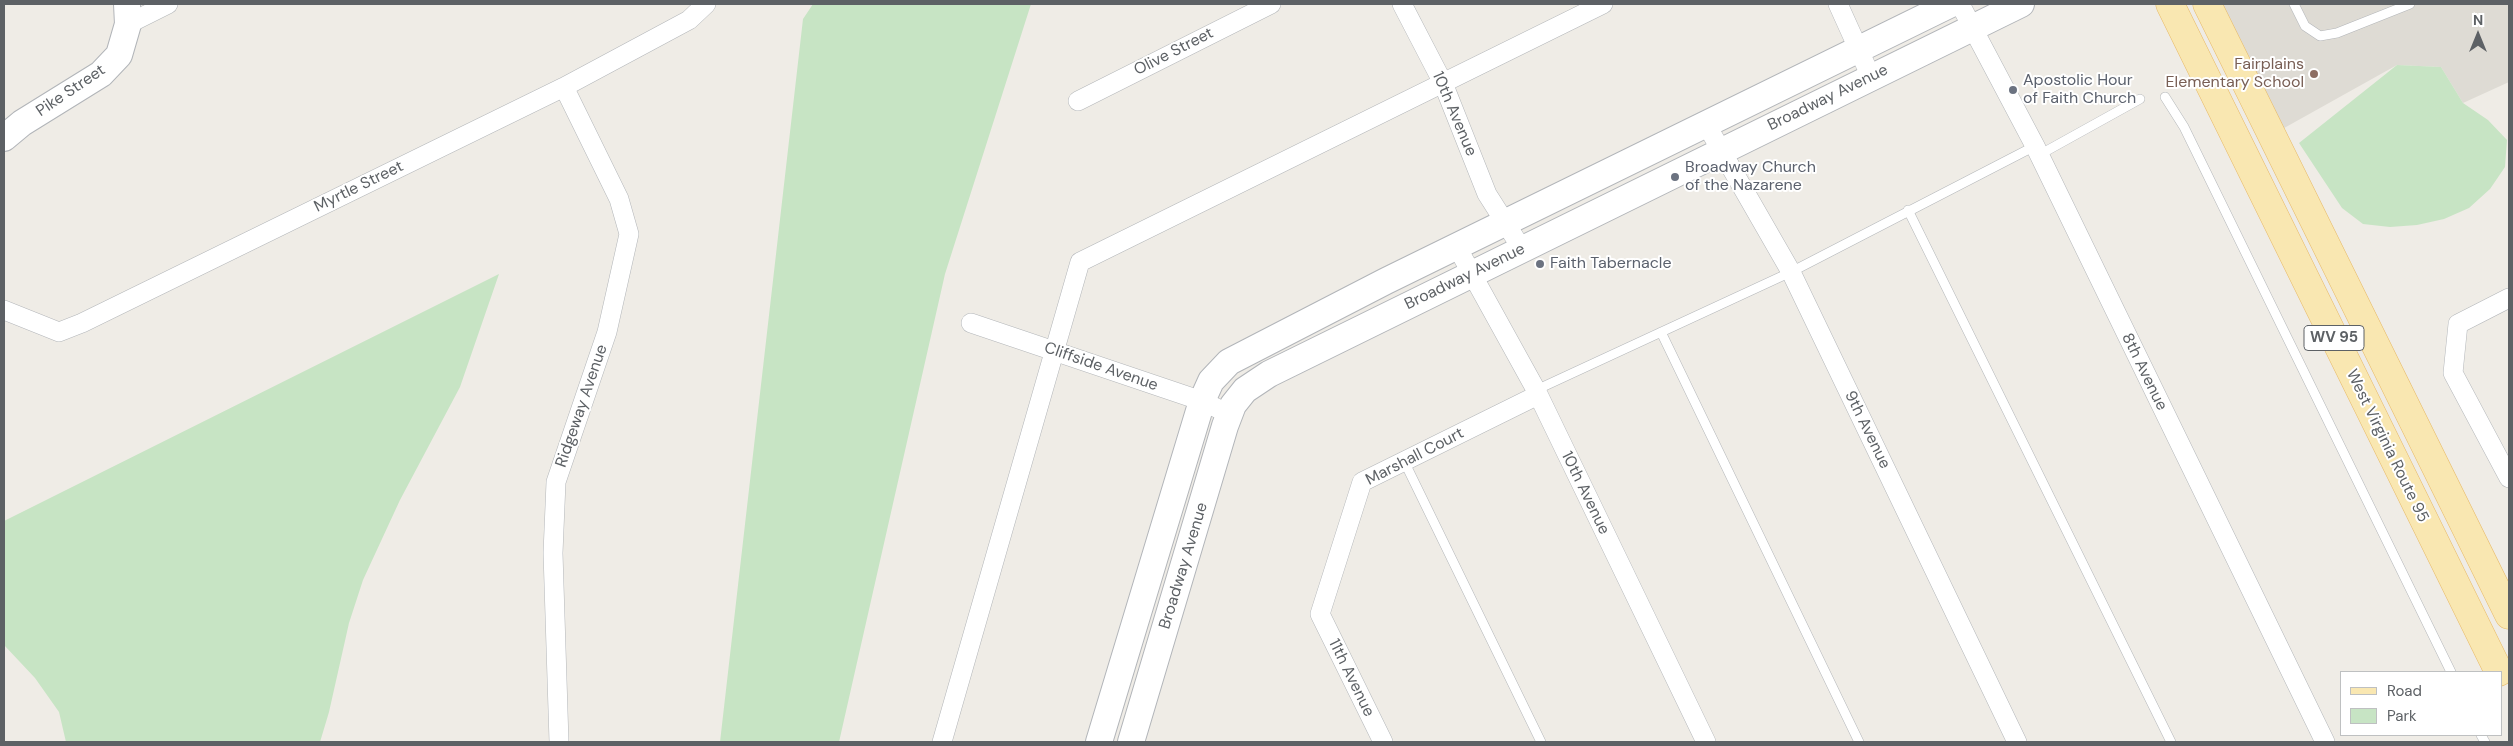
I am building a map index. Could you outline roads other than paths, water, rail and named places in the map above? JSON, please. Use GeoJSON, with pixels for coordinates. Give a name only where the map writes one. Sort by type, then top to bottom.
{"type":"FeatureCollection","features":[{"type":"Feature","properties":{"kind":"main road","name":"Broadway Avenue"},"geometry":{"type":"LineString","coordinates":[[1099,742],[1202,401],[1219,371],[1243,354],[1951,4]]}},
{"type":"Feature","properties":{"kind":"main road","name":"Broadway Avenue"},"geometry":{"type":"LineString","coordinates":[[1131,742],[1229,414],[1245,390],[1269,374],[2021,4]]}},
{"type":"Feature","properties":{"kind":"main road","name":"West Virginia Route 95"},"geometry":{"type":"LineString","coordinates":[[2170,4],[2499,671]]}},
{"type":"Feature","properties":{"kind":"main road","name":"WV 95"},"geometry":{"type":"LineString","coordinates":[[2207,4],[2509,615]]}},
{"type":"Feature","properties":{"kind":"main road","name":"Pike Street"},"geometry":{"type":"LineString","coordinates":[[4,138],[22,123],[101,74],[119,55],[128,14]]}},
{"type":"Feature","properties":{"kind":"main road"},"geometry":{"type":"LineString","coordinates":[[2503,680],[2509,694]]}},
{"type":"Feature","properties":{"kind":"street"},"geometry":{"type":"LineString","coordinates":[[128,14],[168,4]]}},
{"type":"Feature","properties":{"kind":"street","name":"Myrtle Street"},"geometry":{"type":"LineString","coordinates":[[4,310],[58,332],[82,324],[564,87],[689,20],[706,4]]}},
{"type":"Feature","properties":{"kind":"street","name":"Olive Street"},"geometry":{"type":"LineString","coordinates":[[1078,101],[1271,4]]}},
{"type":"Feature","properties":{"kind":"street","name":"10th Avenue"},"geometry":{"type":"LineString","coordinates":[[1402,4],[1443,83],[1487,194],[1522,249]]}},
{"type":"Feature","properties":{"kind":"street"},"geometry":{"type":"LineString","coordinates":[[942,742],[1056,352],[1080,262],[1603,4]]}},
{"type":"Feature","properties":{"kind":"street"},"geometry":{"type":"LineString","coordinates":[[1838,4],[1871,77]]}},
{"type":"Feature","properties":{"kind":"street","name":"8th Avenue"},"geometry":{"type":"LineString","coordinates":[[1960,4],[2037,151],[2325,742]]}},
{"type":"Feature","properties":{"kind":"street","name":"Ridgeway Avenue"},"geometry":{"type":"LineString","coordinates":[[559,742],[553,553],[556,482],[607,332],[629,234],[619,199],[564,87]]}},
{"type":"Feature","properties":{"kind":"street","name":"9th Avenue"},"geometry":{"type":"LineString","coordinates":[[1706,124],[1791,272],[2017,742]]}},
{"type":"Feature","properties":{"kind":"street","name":"10th Avenue"},"geometry":{"type":"LineString","coordinates":[[1457,247],[1537,393],[1706,742]]}},
{"type":"Feature","properties":{"kind":"street"},"geometry":{"type":"LineString","coordinates":[[2509,298],[2458,324],[2453,373],[2509,478]]}},
{"type":"Feature","properties":{"kind":"street","name":"Cliffside Avenue"},"geometry":{"type":"LineString","coordinates":[[971,324],[1202,401],[1229,414]]}},
{"type":"Feature","properties":{"kind":"street","name":"Marshall Court"},"geometry":{"type":"LineString","coordinates":[[1320,614],[1362,482],[1537,393]]}},
{"type":"Feature","properties":{"kind":"street","name":"11th Avenue"},"geometry":{"type":"LineString","coordinates":[[1320,614],[1383,742]]}},
{"type":"Feature","properties":{"kind":"lane"},"geometry":{"type":"LineString","coordinates":[[2294,4],[2305,26],[2320,36],[2337,33],[2410,4]]}},
{"type":"Feature","properties":{"kind":"lane"},"geometry":{"type":"LineString","coordinates":[[2165,96],[2184,127],[2451,671]]}},
{"type":"Feature","properties":{"kind":"lane"},"geometry":{"type":"LineString","coordinates":[[1537,393],[1661,332],[1791,272],[1908,210],[2037,151],[2140,99]]}},
{"type":"Feature","properties":{"kind":"lane"},"geometry":{"type":"LineString","coordinates":[[1908,210],[2171,742]]}},
{"type":"Feature","properties":{"kind":"lane"},"geometry":{"type":"LineString","coordinates":[[1661,332],[1859,742]]}},
{"type":"Feature","properties":{"kind":"lane"},"geometry":{"type":"LineString","coordinates":[[1404,461],[1541,742]]}},
{"type":"Feature","properties":{"kind":"place","name":"Fairplains Elementary School"},"geometry":{"type":"Point","coordinates":[2314,74]}},
{"type":"Feature","properties":{"kind":"place","name":"Apostolic Hour of Faith Church"},"geometry":{"type":"Point","coordinates":[2013,90]}},
{"type":"Feature","properties":{"kind":"place","name":"Broadway Church of the Nazarene"},"geometry":{"type":"Point","coordinates":[1675,177]}},
{"type":"Feature","properties":{"kind":"place","name":"Faith Tabernacle"},"geometry":{"type":"Point","coordinates":[1540,264]}}]}
